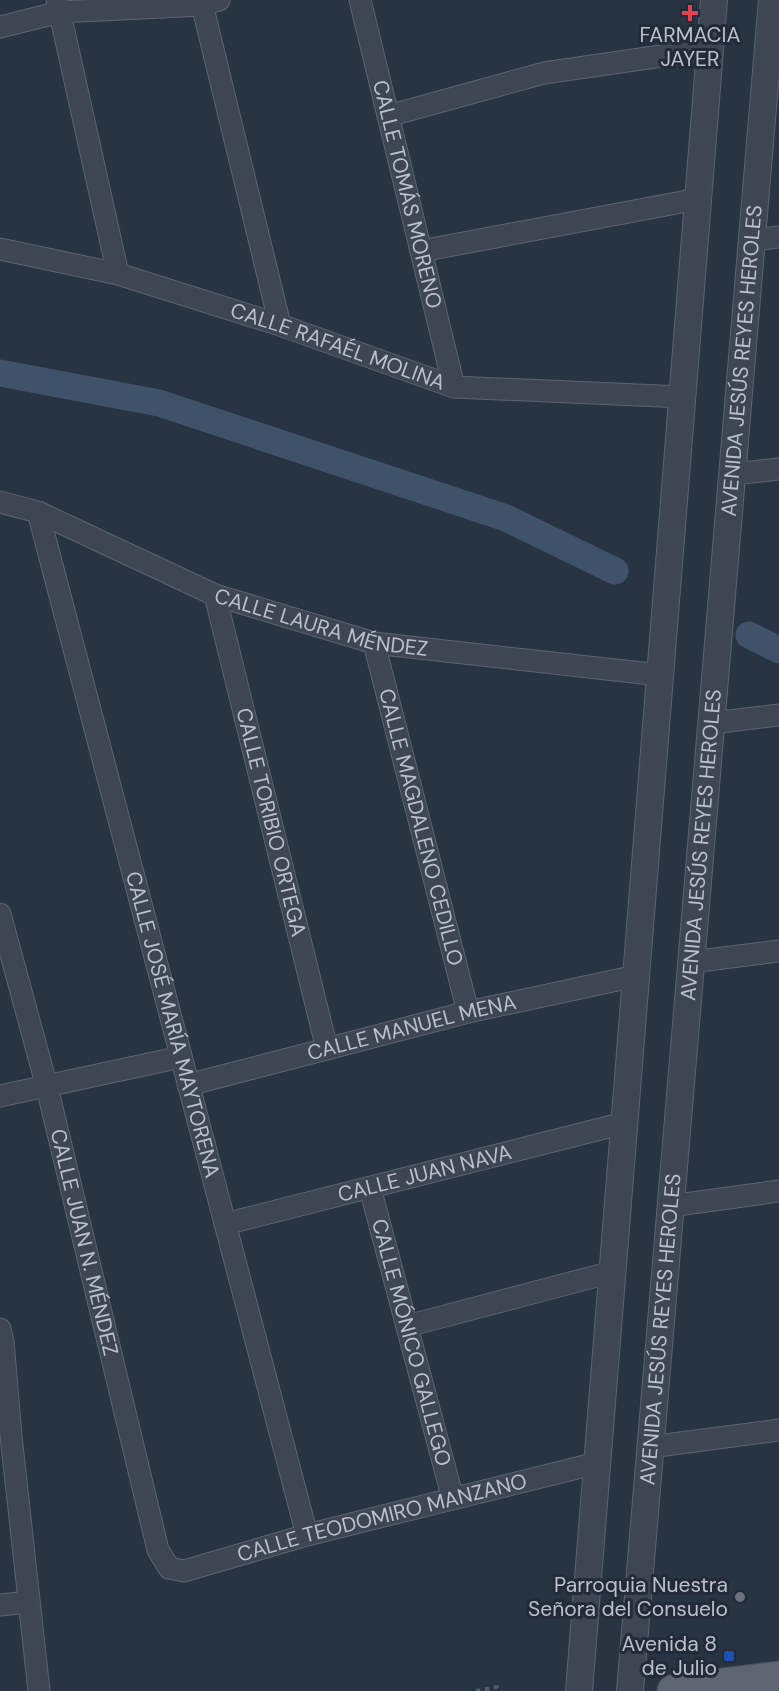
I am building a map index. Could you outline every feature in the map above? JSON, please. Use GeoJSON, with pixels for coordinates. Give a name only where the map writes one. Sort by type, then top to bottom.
{"type":"FeatureCollection","features":[{"type":"Feature","properties":{"kind":"main road"},"geometry":{"type":"LineString","coordinates":[[675,1691],[779,1678]]}},
{"type":"Feature","properties":{"kind":"street","name":"CALLE TOMÁS MORENO"},"geometry":{"type":"LineString","coordinates":[[360,0],[454,387]]}},
{"type":"Feature","properties":{"kind":"street"},"geometry":{"type":"LineString","coordinates":[[579,1691],[714,0]]}},
{"type":"Feature","properties":{"kind":"street","name":"AVENIDA JESÚS REYES HEROLES"},"geometry":{"type":"LineString","coordinates":[[630,1691],[772,0]]}},
{"type":"Feature","properties":{"kind":"street"},"geometry":{"type":"LineString","coordinates":[[0,27],[59,6],[207,2],[280,325]]}},
{"type":"Feature","properties":{"kind":"street"},"geometry":{"type":"LineString","coordinates":[[59,6],[118,274]]}},
{"type":"Feature","properties":{"kind":"street"},"geometry":{"type":"LineString","coordinates":[[388,116],[544,74],[711,50]]}},
{"type":"Feature","properties":{"kind":"street"},"geometry":{"type":"LineString","coordinates":[[421,251],[698,199]]}},
{"type":"Feature","properties":{"kind":"street"},"geometry":{"type":"LineString","coordinates":[[753,240],[779,237]]}},
{"type":"Feature","properties":{"kind":"street","name":"CALLE RAFAÉL MOLINA"},"geometry":{"type":"LineString","coordinates":[[0,249],[118,274],[280,325],[454,387],[683,397]]}},
{"type":"Feature","properties":{"kind":"street"},"geometry":{"type":"LineString","coordinates":[[733,474],[779,469]]}},
{"type":"Feature","properties":{"kind":"street","name":"CALLE LAURA MÉNDEZ"},"geometry":{"type":"LineString","coordinates":[[0,502],[38,512],[215,595],[374,643],[660,675]]}},
{"type":"Feature","properties":{"kind":"street","name":"CALLE JOSÉ MARÍA MAYTORENA"},"geometry":{"type":"LineString","coordinates":[[38,512],[307,1535]]}},
{"type":"Feature","properties":{"kind":"street","name":"CALLE TORIBIO ORTEGA"},"geometry":{"type":"LineString","coordinates":[[215,595],[327,1049]]}},
{"type":"Feature","properties":{"kind":"street","name":"CALLE MAGDALENO CEDILLO"},"geometry":{"type":"LineString","coordinates":[[374,643],[468,1012]]}},
{"type":"Feature","properties":{"kind":"street"},"geometry":{"type":"LineString","coordinates":[[712,723],[779,715]]}},
{"type":"Feature","properties":{"kind":"street","name":"CALLE JUAN N. MÉNDEZ"},"geometry":{"type":"LineString","coordinates":[[0,914],[47,1087],[159,1550],[169,1568]]}},
{"type":"Feature","properties":{"kind":"street"},"geometry":{"type":"LineString","coordinates":[[691,962],[779,951]]}},
{"type":"Feature","properties":{"kind":"street","name":"CALLE MANUEL MENA"},"geometry":{"type":"LineString","coordinates":[[188,1085],[468,1012],[636,976]]}},
{"type":"Feature","properties":{"kind":"street"},"geometry":{"type":"LineString","coordinates":[[0,1096],[181,1057]]}},
{"type":"Feature","properties":{"kind":"street","name":"CALLE JUAN NAVA"},"geometry":{"type":"LineString","coordinates":[[225,1224],[624,1123]]}},
{"type":"Feature","properties":{"kind":"street","name":"CALLE MÓNICO GALLEGO"},"geometry":{"type":"LineString","coordinates":[[370,1188],[453,1499]]}},
{"type":"Feature","properties":{"kind":"street"},"geometry":{"type":"LineString","coordinates":[[670,1206],[779,1191]]}},
{"type":"Feature","properties":{"kind":"street"},"geometry":{"type":"LineString","coordinates":[[407,1326],[612,1272]]}},
{"type":"Feature","properties":{"kind":"street"},"geometry":{"type":"LineString","coordinates":[[0,1329],[3,1341],[5,1437],[29,1602],[39,1691]]}},
{"type":"Feature","properties":{"kind":"street"},"geometry":{"type":"LineString","coordinates":[[650,1447],[779,1430]]}},
{"type":"Feature","properties":{"kind":"street","name":"CALLE TEODOMIRO MANZANO"},"geometry":{"type":"LineString","coordinates":[[169,1568],[184,1571],[307,1535],[597,1463]]}},
{"type":"Feature","properties":{"kind":"street"},"geometry":{"type":"LineString","coordinates":[[0,1605],[29,1602]]}},
{"type":"Feature","properties":{"kind":"path"},"geometry":{"type":"LineString","coordinates":[[476,1691],[497,1687],[497,1691]]}},
{"type":"Feature","properties":{"kind":"waterway"},"geometry":{"type":"LineString","coordinates":[[0,373],[159,403],[506,518],[615,571]]}},
{"type":"Feature","properties":{"kind":"waterway"},"geometry":{"type":"LineString","coordinates":[[749,635],[779,650]]}},
{"type":"Feature","properties":{"kind":"place","name":"FARMACIA JAYER"},"geometry":{"type":"Point","coordinates":[690,13]}},
{"type":"Feature","properties":{"kind":"place","name":"Parroquia Nuestra Señora del Consuelo"},"geometry":{"type":"Point","coordinates":[740,1597]}},
{"type":"Feature","properties":{"kind":"place","name":"Avenida 8 de Julio"},"geometry":{"type":"Point","coordinates":[729,1656]}}]}
